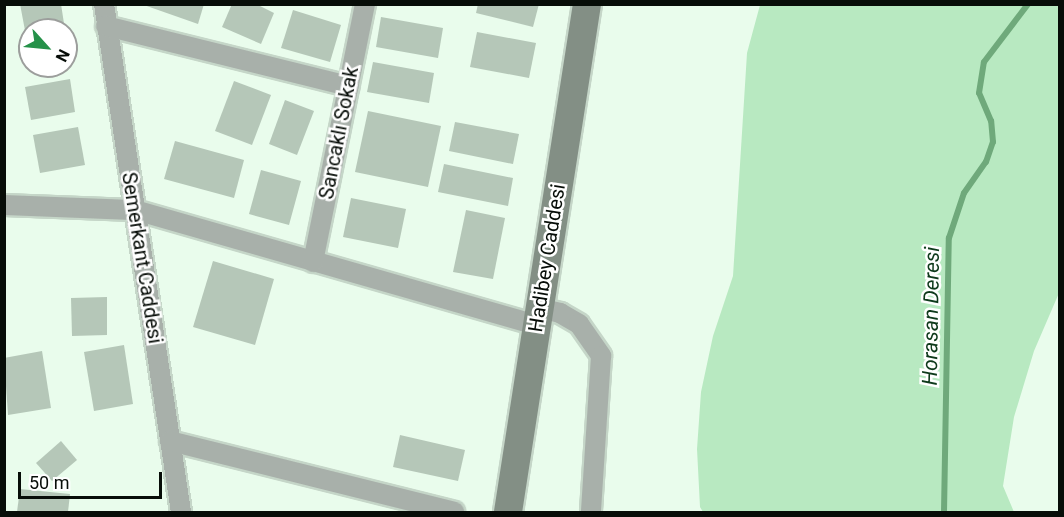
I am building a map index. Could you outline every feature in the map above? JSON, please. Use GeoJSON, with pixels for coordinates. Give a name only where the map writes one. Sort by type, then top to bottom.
{"type":"FeatureCollection","features":[{"type":"Feature","properties":{"kind":"main road","name":"Hadibey Caddesi"},"geometry":{"type":"LineString","coordinates":[[508,513],[587,4]]}},
{"type":"Feature","properties":{"kind":"street","name":"Semerkant Caddesi"},"geometry":{"type":"LineString","coordinates":[[104,4],[181,513]]}},
{"type":"Feature","properties":{"kind":"street","name":"Sancaklı Sokak"},"geometry":{"type":"LineString","coordinates":[[313,262],[365,4]]}},
{"type":"Feature","properties":{"kind":"street"},"geometry":{"type":"LineString","coordinates":[[106,26],[349,86]]}},
{"type":"Feature","properties":{"kind":"street"},"geometry":{"type":"LineString","coordinates":[[4,205],[135,210],[313,262],[538,316],[560,313],[579,324],[600,357],[591,513]]}},
{"type":"Feature","properties":{"kind":"street"},"geometry":{"type":"LineString","coordinates":[[170,441],[454,513]]}},
{"type":"Feature","properties":{"kind":"green space"},"geometry":{"type":"Polygon","coordinates":[[[760,5],[1059,5],[1059,293],[1034,351],[1014,417],[1003,486],[1014,512],[703,512],[700,507],[697,449],[701,392],[713,336],[733,276],[747,53],[760,5]]]}},
{"type":"Feature","properties":{"kind":"building"},"geometry":{"type":"Polygon","coordinates":[[[20,4],[61,4],[63,18],[23,18],[20,4]]]}},
{"type":"Feature","properties":{"kind":"building"},"geometry":{"type":"Polygon","coordinates":[[[141,4],[204,4],[198,24],[141,4]]]}},
{"type":"Feature","properties":{"kind":"building"},"geometry":{"type":"Polygon","coordinates":[[[232,4],[256,4],[274,13],[261,44],[222,27],[232,4]]]}},
{"type":"Feature","properties":{"kind":"building"},"geometry":{"type":"Polygon","coordinates":[[[478,4],[539,4],[533,27],[476,13],[478,4]]]}},
{"type":"Feature","properties":{"kind":"building"},"geometry":{"type":"Polygon","coordinates":[[[293,10],[341,25],[330,62],[281,48],[293,10]]]}},
{"type":"Feature","properties":{"kind":"building"},"geometry":{"type":"Polygon","coordinates":[[[381,17],[443,28],[438,58],[376,47],[381,17]]]}},
{"type":"Feature","properties":{"kind":"building"},"geometry":{"type":"Polygon","coordinates":[[[477,32],[536,43],[529,78],[470,67],[477,32]]]}},
{"type":"Feature","properties":{"kind":"building"},"geometry":{"type":"Polygon","coordinates":[[[373,62],[434,73],[429,103],[367,92],[373,62]]]}},
{"type":"Feature","properties":{"kind":"building"},"geometry":{"type":"Polygon","coordinates":[[[70,79],[75,112],[31,120],[25,87],[70,79]]]}},
{"type":"Feature","properties":{"kind":"building"},"geometry":{"type":"Polygon","coordinates":[[[234,81],[271,95],[252,145],[215,131],[234,81]]]}},
{"type":"Feature","properties":{"kind":"building"},"geometry":{"type":"Polygon","coordinates":[[[285,100],[314,111],[297,155],[269,144],[285,100]]]}},
{"type":"Feature","properties":{"kind":"building"},"geometry":{"type":"Polygon","coordinates":[[[368,111],[441,126],[428,187],[355,172],[368,111]]]}},
{"type":"Feature","properties":{"kind":"building"},"geometry":{"type":"Polygon","coordinates":[[[455,122],[519,134],[513,164],[449,151],[455,122]]]}},
{"type":"Feature","properties":{"kind":"building"},"geometry":{"type":"Polygon","coordinates":[[[78,127],[85,165],[40,173],[33,135],[78,127]]]}},
{"type":"Feature","properties":{"kind":"building"},"geometry":{"type":"Polygon","coordinates":[[[175,141],[244,160],[234,198],[164,179],[175,141]]]}},
{"type":"Feature","properties":{"kind":"building"},"geometry":{"type":"Polygon","coordinates":[[[444,164],[513,178],[508,206],[438,192],[444,164]]]}},
{"type":"Feature","properties":{"kind":"building"},"geometry":{"type":"Polygon","coordinates":[[[261,170],[301,181],[289,225],[249,214],[261,170]]]}},
{"type":"Feature","properties":{"kind":"building"},"geometry":{"type":"Polygon","coordinates":[[[351,198],[406,209],[398,248],[343,237],[351,198]]]}},
{"type":"Feature","properties":{"kind":"building"},"geometry":{"type":"Polygon","coordinates":[[[466,210],[505,218],[493,279],[453,272],[466,210]]]}},
{"type":"Feature","properties":{"kind":"building"},"geometry":{"type":"Polygon","coordinates":[[[213,261],[274,279],[255,345],[193,327],[213,261]]]}},
{"type":"Feature","properties":{"kind":"building"},"geometry":{"type":"Polygon","coordinates":[[[107,297],[107,335],[72,336],[71,298],[107,297]]]}},
{"type":"Feature","properties":{"kind":"building"},"geometry":{"type":"Polygon","coordinates":[[[124,345],[133,404],[94,411],[84,352],[124,345]]]}},
{"type":"Feature","properties":{"kind":"building"},"geometry":{"type":"Polygon","coordinates":[[[42,351],[51,408],[8,415],[4,358],[42,351]]]}},
{"type":"Feature","properties":{"kind":"building"},"geometry":{"type":"Polygon","coordinates":[[[400,435],[465,450],[458,481],[393,467],[400,435]]]}},
{"type":"Feature","properties":{"kind":"building"},"geometry":{"type":"Polygon","coordinates":[[[61,441],[77,460],[52,481],[36,463],[61,441]]]}},
{"type":"Feature","properties":{"kind":"building"},"geometry":{"type":"Polygon","coordinates":[[[20,489],[70,494],[68,512],[17,512],[20,489]]]}},
{"type":"Feature","properties":{"kind":"waterway","name":"Horasan Deresi"},"geometry":{"type":"LineString","coordinates":[[944,512],[949,238],[964,193],[986,162],[993,142],[991,121],[979,93],[984,62],[1028,4]]}}]}
